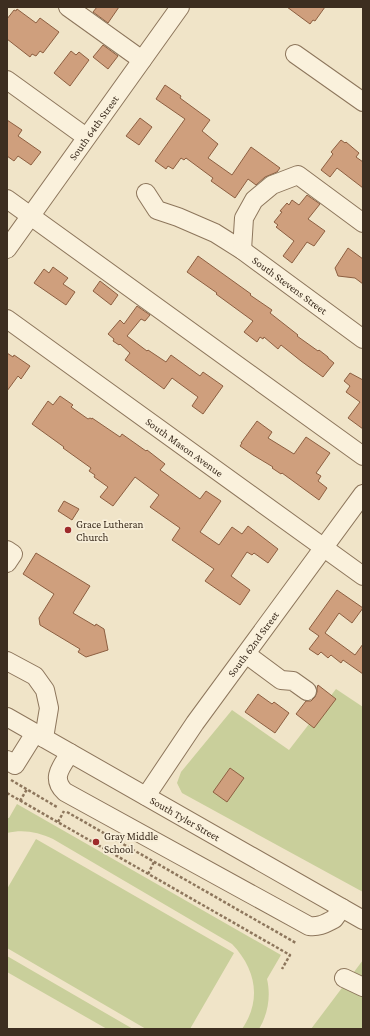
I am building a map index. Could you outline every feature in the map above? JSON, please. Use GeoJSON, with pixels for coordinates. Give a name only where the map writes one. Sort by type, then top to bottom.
{"type":"FeatureCollection","features":[{"type":"Feature","properties":{"kind":"street"},"geometry":{"type":"LineString","coordinates":[[68,7],[142,60]]}},
{"type":"Feature","properties":{"kind":"street","name":"South 64th Street"},"geometry":{"type":"LineString","coordinates":[[7,249],[180,7]]}},
{"type":"Feature","properties":{"kind":"street"},"geometry":{"type":"LineString","coordinates":[[295,54],[363,102]]}},
{"type":"Feature","properties":{"kind":"street"},"geometry":{"type":"LineString","coordinates":[[7,80],[86,137]]}},
{"type":"Feature","properties":{"kind":"street"},"geometry":{"type":"LineString","coordinates":[[242,250],[244,218],[254,200],[272,185],[298,175],[363,222]]}},
{"type":"Feature","properties":{"kind":"street","name":"South Stevens Street"},"geometry":{"type":"LineString","coordinates":[[146,193],[157,210],[178,217],[215,233],[242,250],[363,340]]}},
{"type":"Feature","properties":{"kind":"street"},"geometry":{"type":"LineString","coordinates":[[7,199],[363,456]]}},
{"type":"Feature","properties":{"kind":"street","name":"South Mason Avenue"},"geometry":{"type":"LineString","coordinates":[[7,319],[363,576]]}},
{"type":"Feature","properties":{"kind":"street","name":"South 62nd Street"},"geometry":{"type":"LineString","coordinates":[[146,796],[196,723],[363,494]]}},
{"type":"Feature","properties":{"kind":"street"},"geometry":{"type":"LineString","coordinates":[[246,654],[281,680],[293,681],[307,691]]}},
{"type":"Feature","properties":{"kind":"street"},"geometry":{"type":"LineString","coordinates":[[7,661],[35,676],[45,690],[49,708],[40,735],[15,765],[7,760]]}},
{"type":"Feature","properties":{"kind":"street","name":"South Tyler Street"},"geometry":{"type":"LineString","coordinates":[[7,717],[363,920]]}},
{"type":"Feature","properties":{"kind":"street"},"geometry":{"type":"LineString","coordinates":[[70,753],[57,776],[58,782],[65,792],[309,926],[320,926],[334,919],[342,908]]}},
{"type":"Feature","properties":{"kind":"street"},"geometry":{"type":"LineString","coordinates":[[344,978],[363,987]]}},
{"type":"Feature","properties":{"kind":"path"},"geometry":{"type":"LineString","coordinates":[[7,778],[296,943]]}},
{"type":"Feature","properties":{"kind":"path"},"geometry":{"type":"LineString","coordinates":[[20,801],[27,789]]}},
{"type":"Feature","properties":{"kind":"path"},"geometry":{"type":"LineString","coordinates":[[7,793],[290,955],[282,969]]}},
{"type":"Feature","properties":{"kind":"path"},"geometry":{"type":"LineString","coordinates":[[58,822],[64,811]]}},
{"type":"Feature","properties":{"kind":"path"},"geometry":{"type":"LineString","coordinates":[[148,874],[154,862]]}},
{"type":"Feature","properties":{"kind":"green space"},"geometry":{"type":"Polygon","coordinates":[[[336,689],[363,707],[363,892],[182,793],[177,783],[181,772],[232,710],[289,750],[336,689]]]}},
{"type":"Feature","properties":{"kind":"green space"},"geometry":{"type":"Polygon","coordinates":[[[17,804],[281,955],[267,979],[269,992],[268,1005],[265,1017],[259,1029],[242,1029],[252,1007],[254,985],[246,964],[232,944],[53,839],[30,832],[19,831],[7,833],[7,818],[9,818],[17,804]]]}},
{"type":"Feature","properties":{"kind":"green space"},"geometry":{"type":"Polygon","coordinates":[[[36,839],[234,953],[190,1029],[146,1029],[7,948],[7,889],[36,839]]]}},
{"type":"Feature","properties":{"kind":"green space"},"geometry":{"type":"Polygon","coordinates":[[[7,956],[133,1029],[107,1029],[7,972],[7,956]]]}},
{"type":"Feature","properties":{"kind":"green space"},"geometry":{"type":"Polygon","coordinates":[[[363,960],[363,1029],[311,1029],[363,960]]]}},
{"type":"Feature","properties":{"kind":"building"},"geometry":{"type":"Polygon","coordinates":[[[97,7],[119,7],[108,23],[93,12],[97,7]]]}},
{"type":"Feature","properties":{"kind":"building"},"geometry":{"type":"Polygon","coordinates":[[[287,7],[325,7],[315,21],[313,20],[310,24],[287,7]]]}},
{"type":"Feature","properties":{"kind":"building"},"geometry":{"type":"Polygon","coordinates":[[[17,9],[36,23],[40,18],[59,32],[43,53],[40,51],[36,56],[32,54],[30,57],[7,39],[7,19],[14,10],[16,11],[17,9]]]}},
{"type":"Feature","properties":{"kind":"building"},"geometry":{"type":"Polygon","coordinates":[[[103,45],[118,56],[108,69],[93,57],[103,45]]]}},
{"type":"Feature","properties":{"kind":"building"},"geometry":{"type":"Polygon","coordinates":[[[71,51],[76,55],[79,52],[89,60],[70,86],[54,73],[71,51]]]}},
{"type":"Feature","properties":{"kind":"building"},"geometry":{"type":"Polygon","coordinates":[[[165,85],[210,120],[202,131],[218,144],[208,158],[232,175],[251,147],[280,168],[277,172],[265,177],[256,185],[248,179],[235,198],[211,181],[213,178],[186,158],[184,160],[181,158],[173,169],[168,166],[166,169],[155,161],[185,119],[156,99],[165,85]]]}},
{"type":"Feature","properties":{"kind":"building"},"geometry":{"type":"Polygon","coordinates":[[[140,118],[152,127],[139,145],[126,136],[140,118]]]}},
{"type":"Feature","properties":{"kind":"building"},"geometry":{"type":"Polygon","coordinates":[[[7,120],[22,130],[18,136],[41,152],[31,165],[18,156],[14,161],[7,156],[7,120]]]}},
{"type":"Feature","properties":{"kind":"building"},"geometry":{"type":"Polygon","coordinates":[[[341,140],[345,143],[346,142],[359,153],[356,157],[363,162],[363,188],[337,168],[330,177],[321,170],[333,154],[331,152],[341,140]]]}},
{"type":"Feature","properties":{"kind":"building"},"geometry":{"type":"Polygon","coordinates":[[[307,195],[320,204],[308,219],[325,231],[314,246],[307,242],[292,263],[283,256],[294,241],[276,227],[278,225],[274,222],[282,212],[280,211],[287,203],[289,205],[292,200],[299,205],[307,195]]]}},
{"type":"Feature","properties":{"kind":"building"},"geometry":{"type":"Polygon","coordinates":[[[348,248],[363,259],[363,284],[355,278],[338,276],[335,268],[348,248]]]}},
{"type":"Feature","properties":{"kind":"building"},"geometry":{"type":"Polygon","coordinates":[[[198,256],[272,310],[270,313],[298,335],[297,336],[328,357],[334,363],[323,377],[281,345],[278,349],[264,337],[263,339],[260,337],[257,342],[244,332],[253,321],[187,272],[198,256]]]}},
{"type":"Feature","properties":{"kind":"building"},"geometry":{"type":"Polygon","coordinates":[[[53,267],[68,278],[63,284],[75,292],[66,305],[34,283],[44,269],[49,273],[53,267]]]}},
{"type":"Feature","properties":{"kind":"building"},"geometry":{"type":"Polygon","coordinates":[[[100,281],[118,295],[111,305],[93,291],[100,281]]]}},
{"type":"Feature","properties":{"kind":"building"},"geometry":{"type":"Polygon","coordinates":[[[137,306],[150,315],[145,321],[141,319],[127,336],[147,351],[148,350],[166,362],[171,355],[200,376],[203,372],[223,386],[203,414],[192,406],[198,397],[172,378],[164,389],[125,360],[130,353],[120,344],[119,345],[113,341],[114,339],[108,334],[120,320],[124,324],[137,306]]]}},
{"type":"Feature","properties":{"kind":"building"},"geometry":{"type":"Polygon","coordinates":[[[7,353],[13,357],[14,355],[30,366],[21,379],[18,376],[7,391],[7,353]]]}},
{"type":"Feature","properties":{"kind":"building"},"geometry":{"type":"Polygon","coordinates":[[[350,373],[363,380],[363,429],[348,418],[360,402],[346,392],[350,386],[344,381],[350,373]]]}},
{"type":"Feature","properties":{"kind":"building"},"geometry":{"type":"Polygon","coordinates":[[[60,396],[73,405],[71,407],[88,419],[92,418],[120,437],[122,434],[146,451],[147,450],[165,464],[160,470],[200,499],[206,491],[221,501],[200,532],[219,545],[232,527],[242,534],[248,526],[278,549],[268,563],[254,553],[252,555],[247,552],[231,576],[250,590],[240,605],[205,581],[214,569],[172,540],[180,528],[150,507],[159,495],[135,477],[113,506],[100,497],[108,487],[94,477],[95,475],[89,471],[91,468],[32,424],[48,401],[53,405],[60,396]]]}},
{"type":"Feature","properties":{"kind":"building"},"geometry":{"type":"Polygon","coordinates":[[[257,421],[272,432],[268,438],[294,454],[306,437],[330,453],[316,473],[321,476],[318,481],[327,488],[319,500],[282,473],[281,474],[272,468],[273,467],[240,446],[257,421]]]}},
{"type":"Feature","properties":{"kind":"building"},"geometry":{"type":"Polygon","coordinates":[[[64,501],[79,509],[72,520],[58,511],[64,501]]]}},
{"type":"Feature","properties":{"kind":"building"},"geometry":{"type":"Polygon","coordinates":[[[36,553],[90,586],[73,613],[95,626],[96,624],[104,629],[108,650],[86,657],[78,652],[80,649],[40,625],[39,618],[54,594],[23,574],[36,553]]]}},
{"type":"Feature","properties":{"kind":"building"},"geometry":{"type":"Polygon","coordinates":[[[337,590],[363,608],[352,623],[339,613],[325,633],[355,655],[363,644],[363,674],[343,660],[341,663],[331,655],[328,658],[321,652],[318,655],[309,649],[319,636],[309,629],[337,590]]]}},
{"type":"Feature","properties":{"kind":"building"},"geometry":{"type":"Polygon","coordinates":[[[318,685],[336,699],[314,728],[296,714],[306,701],[311,701],[315,697],[318,685]]]}},
{"type":"Feature","properties":{"kind":"building"},"geometry":{"type":"Polygon","coordinates":[[[258,694],[272,704],[274,702],[289,713],[275,733],[245,712],[258,694]]]}},
{"type":"Feature","properties":{"kind":"building"},"geometry":{"type":"Polygon","coordinates":[[[230,768],[244,778],[227,802],[213,792],[230,768]]]}},
{"type":"Feature","properties":{"kind":"place","name":"Grace Lutheran Church"},"geometry":{"type":"Point","coordinates":[68,530]}},
{"type":"Feature","properties":{"kind":"place","name":"Gray Middle School"},"geometry":{"type":"Point","coordinates":[96,842]}}]}
